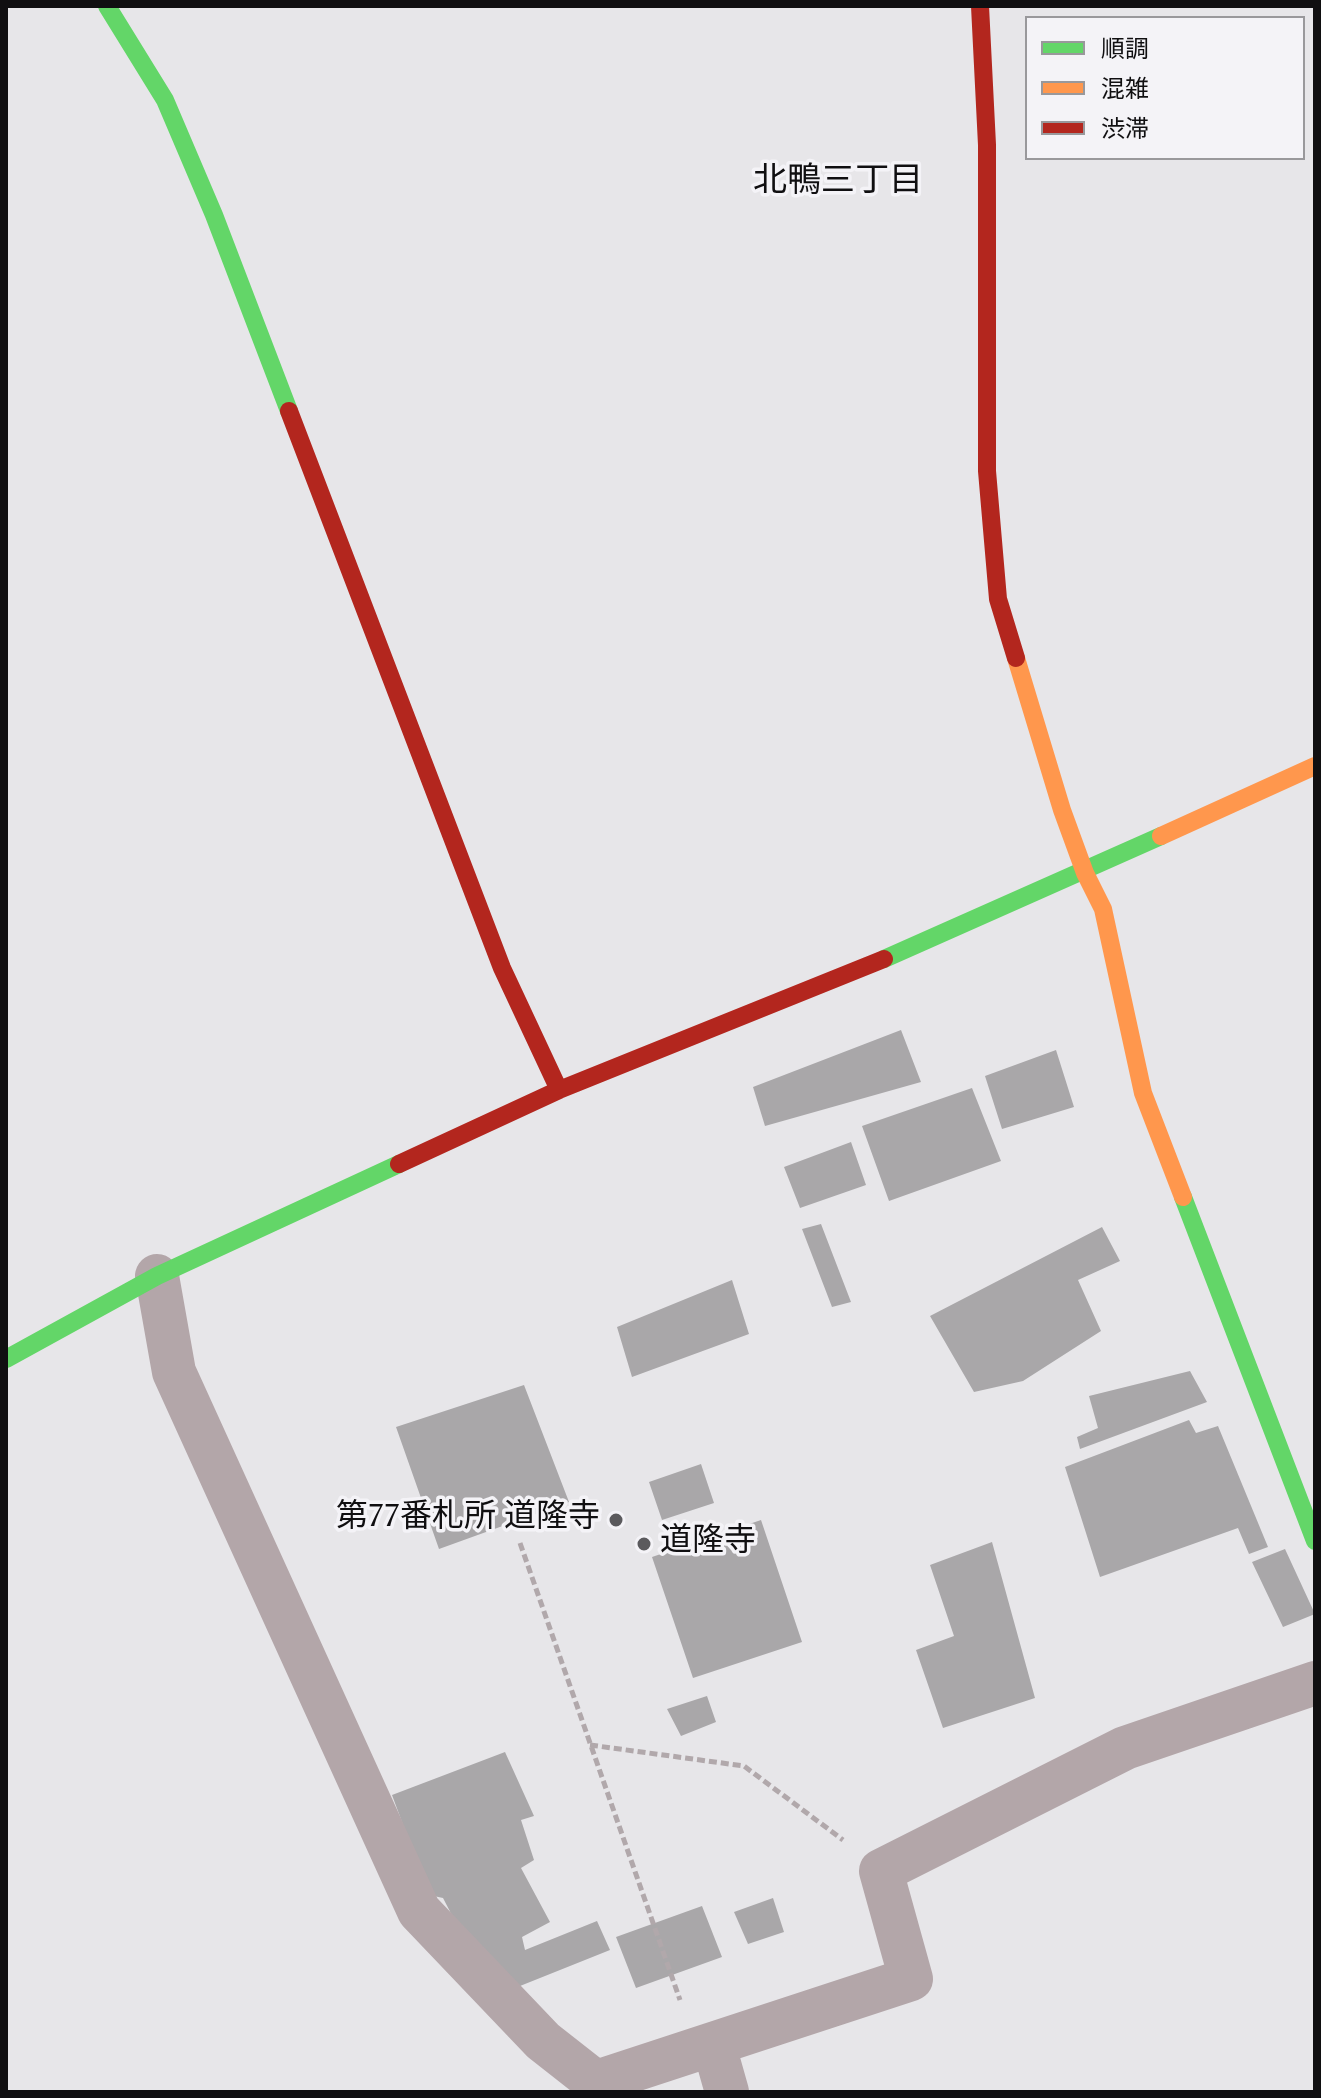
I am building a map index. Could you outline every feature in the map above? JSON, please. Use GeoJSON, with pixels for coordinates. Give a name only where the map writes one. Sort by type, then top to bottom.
{"type":"FeatureCollection","features":[{"type":"Feature","properties":{"kind":"street"},"geometry":{"type":"LineString","coordinates":[[107,6],[165,100],[214,215],[502,968],[559,1090]]}},
{"type":"Feature","properties":{"kind":"street"},"geometry":{"type":"LineString","coordinates":[[980,6],[987,145],[987,471],[998,599],[1085,873],[1103,909],[1143,1093],[1315,1541]]}},
{"type":"Feature","properties":{"kind":"street"},"geometry":{"type":"LineString","coordinates":[[6,1359],[157,1276],[559,1090],[959,929],[1315,766]]}},
{"type":"Feature","properties":{"kind":"street"},"geometry":{"type":"LineString","coordinates":[[157,1276],[174,1372],[419,1911],[543,2041],[602,2087],[911,1979],[881,1871],[1125,1748],[1315,1683]]}},
{"type":"Feature","properties":{"kind":"street"},"geometry":{"type":"LineString","coordinates":[[714,2046],[727,2092]]}},
{"type":"Feature","properties":{"kind":"path"},"geometry":{"type":"LineString","coordinates":[[520,1543],[676,1994],[714,2046]]}},
{"type":"Feature","properties":{"kind":"path"},"geometry":{"type":"LineString","coordinates":[[590,1745],[744,1766],[881,1871]]}},
{"type":"Feature","properties":{"kind":"building"},"geometry":{"type":"Polygon","coordinates":[[[901,1030],[921,1082],[765,1126],[753,1087],[901,1030]]]}},
{"type":"Feature","properties":{"kind":"building"},"geometry":{"type":"Polygon","coordinates":[[[1056,1050],[1074,1107],[1002,1129],[985,1076],[1056,1050]]]}},
{"type":"Feature","properties":{"kind":"building"},"geometry":{"type":"Polygon","coordinates":[[[972,1088],[1001,1161],[889,1201],[862,1126],[972,1088]]]}},
{"type":"Feature","properties":{"kind":"building"},"geometry":{"type":"Polygon","coordinates":[[[851,1142],[866,1185],[800,1208],[784,1167],[851,1142]]]}},
{"type":"Feature","properties":{"kind":"building"},"geometry":{"type":"Polygon","coordinates":[[[821,1224],[851,1302],[832,1307],[802,1229],[821,1224]]]}},
{"type":"Feature","properties":{"kind":"building"},"geometry":{"type":"Polygon","coordinates":[[[1102,1227],[1120,1261],[1078,1280],[1101,1331],[1023,1381],[974,1392],[930,1316],[1102,1227]]]}},
{"type":"Feature","properties":{"kind":"building"},"geometry":{"type":"Polygon","coordinates":[[[732,1280],[749,1334],[632,1377],[617,1327],[732,1280]]]}},
{"type":"Feature","properties":{"kind":"building"},"geometry":{"type":"Polygon","coordinates":[[[1190,1371],[1207,1402],[1080,1449],[1077,1437],[1098,1428],[1089,1396],[1190,1371]]]}},
{"type":"Feature","properties":{"kind":"building"},"geometry":{"type":"Polygon","coordinates":[[[524,1385],[569,1502],[439,1549],[396,1427],[524,1385]]]}},
{"type":"Feature","properties":{"kind":"building"},"geometry":{"type":"Polygon","coordinates":[[[1189,1420],[1196,1433],[1218,1426],[1268,1547],[1249,1554],[1238,1528],[1100,1577],[1065,1467],[1189,1420]]]}},
{"type":"Feature","properties":{"kind":"building"},"geometry":{"type":"Polygon","coordinates":[[[701,1464],[714,1503],[662,1520],[649,1482],[701,1464]]]}},
{"type":"Feature","properties":{"kind":"building"},"geometry":{"type":"Polygon","coordinates":[[[761,1520],[802,1642],[693,1678],[652,1557],[761,1520]]]}},
{"type":"Feature","properties":{"kind":"building"},"geometry":{"type":"Polygon","coordinates":[[[992,1542],[1035,1698],[943,1728],[916,1650],[954,1636],[930,1565],[992,1542]]]}},
{"type":"Feature","properties":{"kind":"building"},"geometry":{"type":"Polygon","coordinates":[[[1285,1549],[1315,1614],[1283,1627],[1252,1562],[1285,1549]]]}},
{"type":"Feature","properties":{"kind":"building"},"geometry":{"type":"Polygon","coordinates":[[[707,1696],[716,1722],[681,1736],[667,1709],[707,1696]]]}},
{"type":"Feature","properties":{"kind":"building"},"geometry":{"type":"Polygon","coordinates":[[[505,1752],[534,1816],[521,1820],[534,1860],[521,1868],[550,1922],[522,1937],[525,1950],[597,1921],[610,1950],[515,1988],[473,1956],[443,1898],[429,1895],[392,1795],[505,1752]]]}},
{"type":"Feature","properties":{"kind":"building"},"geometry":{"type":"Polygon","coordinates":[[[773,1898],[784,1932],[748,1944],[734,1912],[773,1898]]]}},
{"type":"Feature","properties":{"kind":"building"},"geometry":{"type":"Polygon","coordinates":[[[702,1906],[722,1957],[636,1988],[616,1937],[702,1906]]]}},
{"type":"Feature","properties":{"kind":"traffic: fast"},"geometry":{"type":"LineString","coordinates":[[107,6],[165,100],[214,215],[289,411]]}},
{"type":"Feature","properties":{"kind":"traffic: fast"},"geometry":{"type":"LineString","coordinates":[[884,959],[1161,836]]}},
{"type":"Feature","properties":{"kind":"traffic: fast"},"geometry":{"type":"LineString","coordinates":[[6,1359],[157,1276],[399,1164]]}},
{"type":"Feature","properties":{"kind":"traffic: fast"},"geometry":{"type":"LineString","coordinates":[[1183,1197],[1315,1541]]}},
{"type":"Feature","properties":{"kind":"traffic: slow"},"geometry":{"type":"LineString","coordinates":[[1016,658],[1062,810],[1085,873],[1103,909],[1143,1093],[1183,1197]]}},
{"type":"Feature","properties":{"kind":"traffic: slow"},"geometry":{"type":"LineString","coordinates":[[1161,836],[1315,766]]}},
{"type":"Feature","properties":{"kind":"traffic: jam"},"geometry":{"type":"LineString","coordinates":[[980,6],[987,145],[987,471],[998,599],[1016,658]]}},
{"type":"Feature","properties":{"kind":"traffic: jam"},"geometry":{"type":"LineString","coordinates":[[289,411],[502,968],[559,1090]]}},
{"type":"Feature","properties":{"kind":"traffic: jam"},"geometry":{"type":"LineString","coordinates":[[399,1164],[559,1090],[884,959]]}},
{"type":"Feature","properties":{"kind":"place","name":"第77番札所 道隆寺"},"geometry":{"type":"Point","coordinates":[616,1520]}},
{"type":"Feature","properties":{"kind":"place","name":"道隆寺"},"geometry":{"type":"Point","coordinates":[644,1544]}},
{"type":"Feature","properties":{"kind":"district","name":"北鴨三丁目"},"geometry":{"type":"Point","coordinates":[838,184]}}]}
